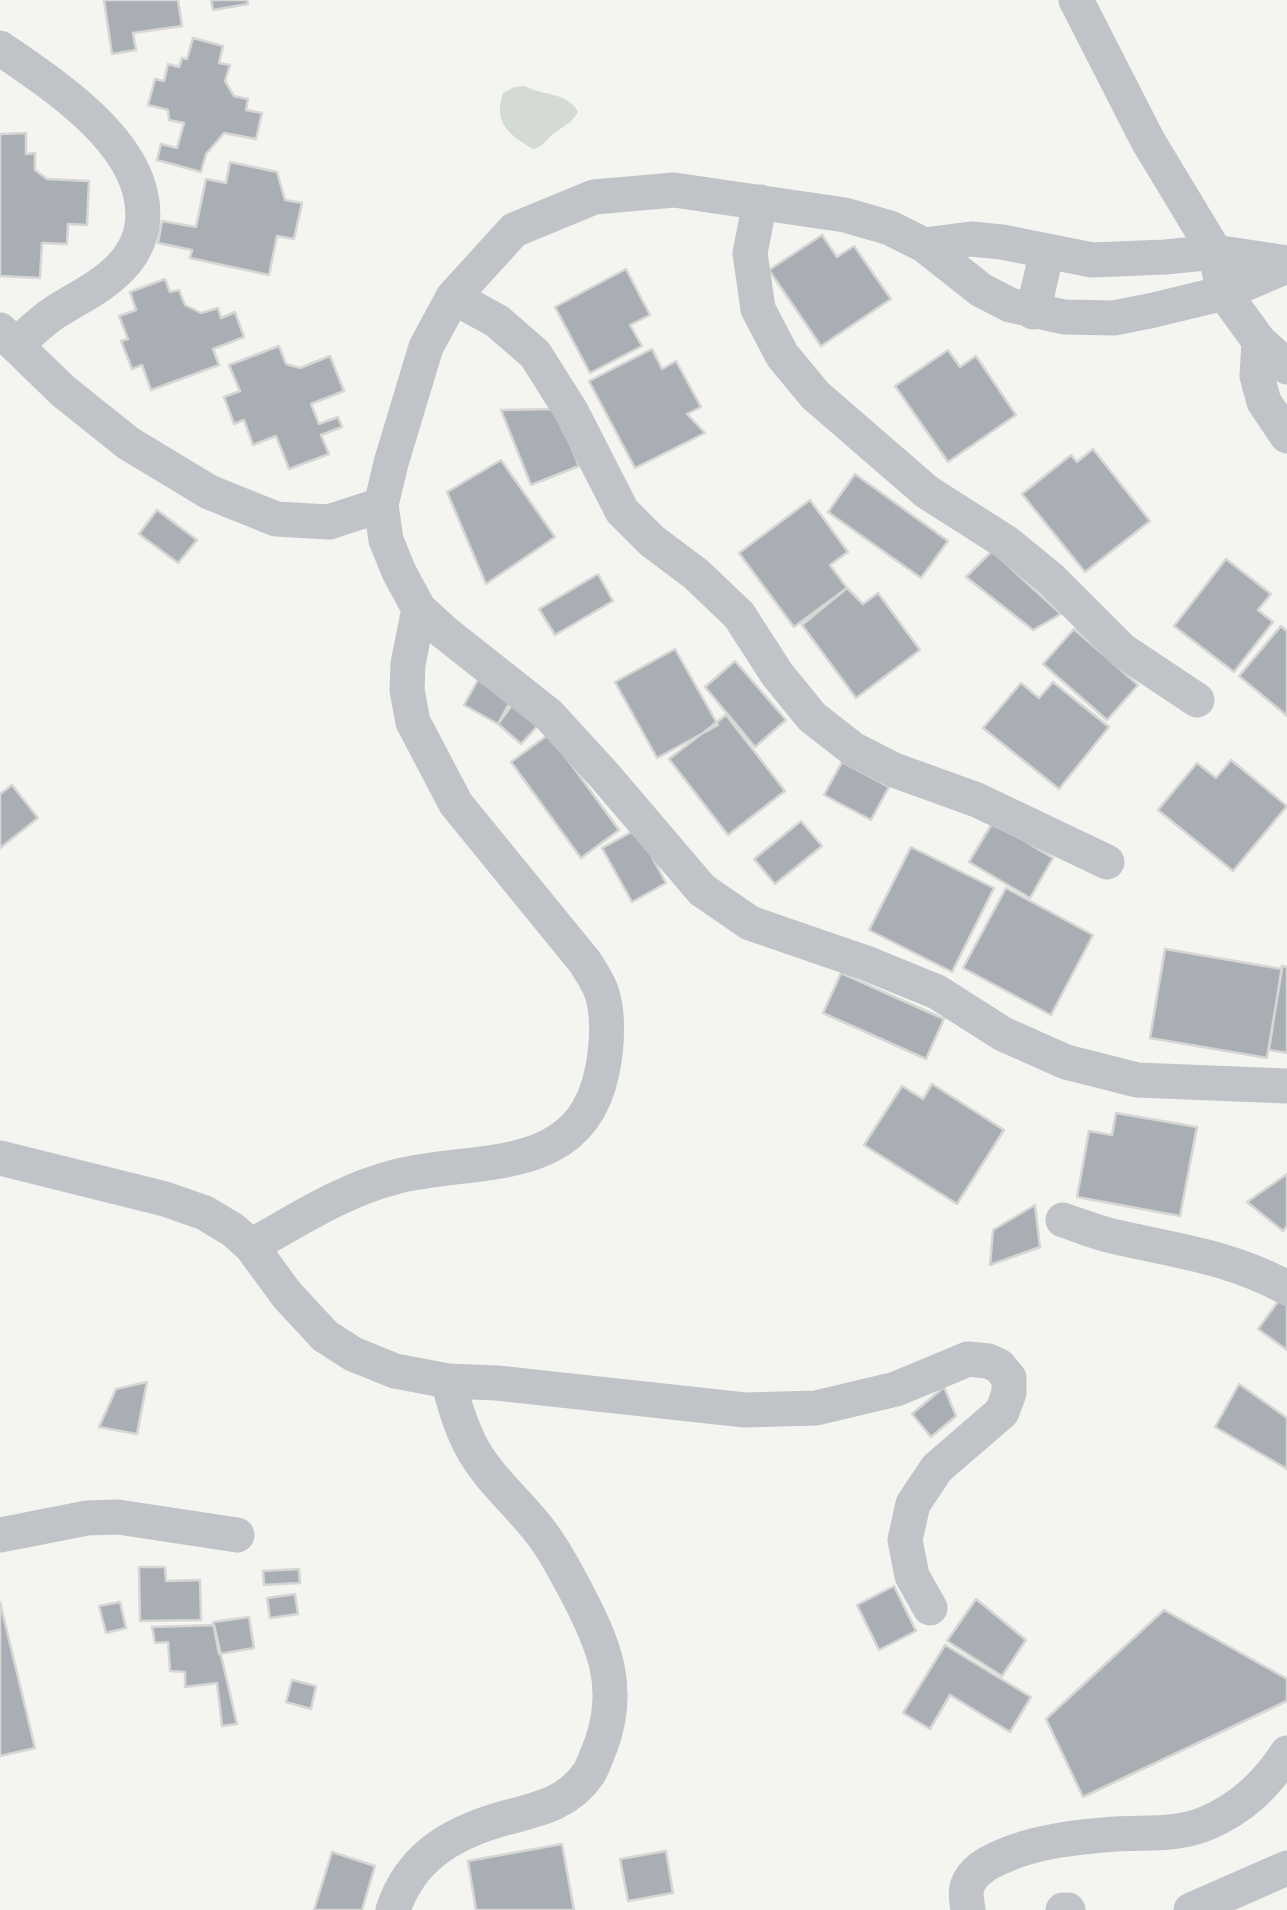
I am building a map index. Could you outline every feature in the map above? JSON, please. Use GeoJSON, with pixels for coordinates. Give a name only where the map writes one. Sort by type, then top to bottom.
{"type":"FeatureCollection","features":[{"type":"Feature","properties":{"kind":"street"},"geometry":{"type":"LineString","coordinates":[[1076,1],[1148,141],[1214,252],[1224,292],[1259,341],[1287,367]]}},
{"type":"Feature","properties":{"kind":"street"},"geometry":{"type":"LineString","coordinates":[[0,48],[40,76],[110,137],[140,187],[144,213],[140,237],[125,264],[104,283],[8,338],[62,391],[128,443],[209,492],[276,518],[329,522],[381,505]]}},
{"type":"Feature","properties":{"kind":"street"},"geometry":{"type":"LineString","coordinates":[[1287,264],[1224,292],[1114,318],[1077,318],[1010,305],[981,290],[924,245],[890,228],[845,214],[674,190],[594,198],[514,230],[452,297],[426,347],[381,505],[386,540],[420,609],[549,715],[702,890],[750,923],[936,992],[1004,1034],[1066,1062],[1137,1080],[1287,1086]]}},
{"type":"Feature","properties":{"kind":"street"},"geometry":{"type":"LineString","coordinates":[[760,202],[750,253],[758,309],[782,354],[815,395],[928,492],[1008,543],[1052,579],[1122,650],[1197,700]]}},
{"type":"Feature","properties":{"kind":"street"},"geometry":{"type":"LineString","coordinates":[[924,245],[971,240],[1002,242],[1092,260],[1214,252],[1287,264]]}},
{"type":"Feature","properties":{"kind":"street"},"geometry":{"type":"LineString","coordinates":[[1032,312],[1047,251]]}},
{"type":"Feature","properties":{"kind":"street"},"geometry":{"type":"LineString","coordinates":[[452,297],[497,321],[535,354],[571,411],[622,511],[740,615],[777,674],[812,717],[853,749],[894,770],[976,800],[1107,862]]}},
{"type":"Feature","properties":{"kind":"street"},"geometry":{"type":"LineString","coordinates":[[1259,341],[1260,389],[1264,402],[1287,436]]}},
{"type":"Feature","properties":{"kind":"street"},"geometry":{"type":"LineString","coordinates":[[251,1246],[341,1196],[396,1176],[526,1156],[560,1140],[581,1120],[599,1087],[606,1022],[601,991],[585,962],[456,804],[413,722],[407,690],[408,664],[420,609]]}},
{"type":"Feature","properties":{"kind":"street"},"geometry":{"type":"LineString","coordinates":[[0,1158],[205,1213],[251,1246],[324,1336],[353,1354],[395,1371],[448,1381],[745,1410],[816,1408],[896,1389],[968,1359],[999,1366],[1009,1378],[1009,1393],[1002,1412],[937,1468],[913,1504],[905,1540],[912,1576],[930,1608]]}},
{"type":"Feature","properties":{"kind":"street"},"geometry":{"type":"LineString","coordinates":[[1064,1220],[1107,1234],[1217,1258],[1287,1288]]}},
{"type":"Feature","properties":{"kind":"street"},"geometry":{"type":"LineString","coordinates":[[393,1910],[408,1876],[426,1856],[456,1836],[558,1803],[575,1789],[590,1771],[607,1728],[612,1698],[610,1672],[595,1627],[544,1535],[472,1449],[458,1419],[448,1381]]}},
{"type":"Feature","properties":{"kind":"street"},"geometry":{"type":"LineString","coordinates":[[0,1534],[87,1518],[118,1518],[236,1534]]}},
{"type":"Feature","properties":{"kind":"street"},"geometry":{"type":"LineString","coordinates":[[968,1910],[967,1888],[974,1874],[986,1864],[1015,1850],[1054,1841],[1174,1832],[1204,1825],[1244,1804],[1287,1753]]}},
{"type":"Feature","properties":{"kind":"street"},"geometry":{"type":"LineString","coordinates":[[1191,1910],[1287,1868]]}},
{"type":"Feature","properties":{"kind":"shaded area"},"geometry":{"type":"Polygon","coordinates":[[[525,86],[562,98],[578,112],[533,149],[510,133],[500,112],[503,93],[525,86]]]}},
{"type":"Feature","properties":{"kind":"building"},"geometry":{"type":"Polygon","coordinates":[[[104,0],[178,0],[182,26],[133,33],[136,50],[112,54],[104,0]]]}},
{"type":"Feature","properties":{"kind":"building"},"geometry":{"type":"Polygon","coordinates":[[[211,0],[247,0],[248,4],[213,10],[211,0]]]}},
{"type":"Feature","properties":{"kind":"building"},"geometry":{"type":"Polygon","coordinates":[[[193,38],[223,46],[219,63],[230,65],[225,81],[234,96],[248,99],[246,110],[262,113],[256,139],[224,133],[206,154],[201,172],[157,160],[161,144],[177,148],[184,123],[169,120],[168,110],[148,105],[155,79],[164,81],[168,64],[179,67],[182,58],[187,59],[193,38]]]}},
{"type":"Feature","properties":{"kind":"building"},"geometry":{"type":"Polygon","coordinates":[[[26,133],[26,154],[35,153],[35,170],[47,179],[89,181],[87,225],[68,224],[67,244],[42,243],[40,278],[0,276],[0,134],[26,133]]]}},
{"type":"Feature","properties":{"kind":"building"},"geometry":{"type":"Polygon","coordinates":[[[230,162],[277,172],[285,200],[302,203],[294,239],[277,236],[269,275],[190,258],[192,250],[158,243],[162,221],[196,227],[206,179],[226,183],[230,162]]]}},
{"type":"Feature","properties":{"kind":"building"},"geometry":{"type":"Polygon","coordinates":[[[822,235],[837,257],[854,246],[891,299],[821,346],[769,270],[822,235]]]}},
{"type":"Feature","properties":{"kind":"building"},"geometry":{"type":"Polygon","coordinates":[[[626,269],[650,315],[630,325],[642,346],[590,373],[555,307],[626,269]]]}},
{"type":"Feature","properties":{"kind":"building"},"geometry":{"type":"Polygon","coordinates":[[[165,279],[170,292],[179,290],[185,305],[201,313],[218,308],[221,318],[235,312],[244,337],[213,349],[219,365],[151,390],[142,365],[132,369],[121,341],[128,339],[119,316],[136,310],[130,292],[165,279]]]}},
{"type":"Feature","properties":{"kind":"building"},"geometry":{"type":"Polygon","coordinates":[[[279,346],[286,364],[300,368],[330,356],[344,391],[311,404],[319,424],[338,417],[342,427],[321,435],[329,454],[289,469],[276,436],[253,445],[244,420],[234,424],[224,397],[240,391],[229,365],[279,346]]]}},
{"type":"Feature","properties":{"kind":"building"},"geometry":{"type":"Polygon","coordinates":[[[652,349],[662,369],[676,361],[701,407],[687,414],[705,433],[635,468],[589,381],[652,349]]]}},
{"type":"Feature","properties":{"kind":"building"},"geometry":{"type":"Polygon","coordinates":[[[948,350],[960,367],[976,356],[1016,415],[948,462],[895,386],[948,350]]]}},
{"type":"Feature","properties":{"kind":"building"},"geometry":{"type":"Polygon","coordinates":[[[556,409],[579,466],[531,485],[501,410],[556,409]]]}},
{"type":"Feature","properties":{"kind":"building"},"geometry":{"type":"Polygon","coordinates":[[[1093,449],[1150,521],[1085,572],[1022,494],[1071,455],[1077,462],[1093,449]]]}},
{"type":"Feature","properties":{"kind":"building"},"geometry":{"type":"Polygon","coordinates":[[[501,460],[555,537],[486,584],[447,492],[501,460]]]}},
{"type":"Feature","properties":{"kind":"building"},"geometry":{"type":"Polygon","coordinates":[[[855,474],[948,541],[921,578],[828,512],[855,474]]]}},
{"type":"Feature","properties":{"kind":"building"},"geometry":{"type":"Polygon","coordinates":[[[810,500],[848,552],[830,565],[847,588],[794,627],[739,553],[810,500]]]}},
{"type":"Feature","properties":{"kind":"building"},"geometry":{"type":"Polygon","coordinates":[[[157,510],[197,540],[178,563],[139,534],[157,510]]]}},
{"type":"Feature","properties":{"kind":"building"},"geometry":{"type":"Polygon","coordinates":[[[992,551],[1061,614],[1033,630],[966,577],[992,551]]]}},
{"type":"Feature","properties":{"kind":"building"},"geometry":{"type":"Polygon","coordinates":[[[1226,559],[1271,594],[1258,610],[1273,622],[1234,672],[1174,626],[1226,559]]]}},
{"type":"Feature","properties":{"kind":"building"},"geometry":{"type":"Polygon","coordinates":[[[598,574],[613,601],[555,635],[539,609],[598,574]]]}},
{"type":"Feature","properties":{"kind":"building"},"geometry":{"type":"Polygon","coordinates":[[[847,588],[863,604],[878,593],[920,650],[856,698],[802,625],[847,588]]]}},
{"type":"Feature","properties":{"kind":"building"},"geometry":{"type":"Polygon","coordinates":[[[1281,626],[1287,631],[1287,716],[1239,676],[1281,626]]]}},
{"type":"Feature","properties":{"kind":"building"},"geometry":{"type":"Polygon","coordinates":[[[1074,629],[1138,685],[1107,720],[1043,664],[1074,629]]]}},
{"type":"Feature","properties":{"kind":"building"},"geometry":{"type":"Polygon","coordinates":[[[675,649],[718,725],[657,758],[615,682],[675,649]]]}},
{"type":"Feature","properties":{"kind":"building"},"geometry":{"type":"Polygon","coordinates":[[[735,661],[786,720],[755,747],[705,687],[735,661]]]}},
{"type":"Feature","properties":{"kind":"building"},"geometry":{"type":"Polygon","coordinates":[[[479,678],[513,696],[498,724],[464,705],[479,678]]]}},
{"type":"Feature","properties":{"kind":"building"},"geometry":{"type":"Polygon","coordinates":[[[1053,682],[1109,727],[1059,789],[983,728],[1021,683],[1039,698],[1053,682]]]}},
{"type":"Feature","properties":{"kind":"building"},"geometry":{"type":"Polygon","coordinates":[[[515,701],[542,721],[521,744],[498,724],[515,701]]]}},
{"type":"Feature","properties":{"kind":"building"},"geometry":{"type":"Polygon","coordinates":[[[726,715],[785,791],[728,835],[669,759],[726,715]]]}},
{"type":"Feature","properties":{"kind":"building"},"geometry":{"type":"Polygon","coordinates":[[[549,734],[619,830],[581,858],[511,762],[549,734]]]}},
{"type":"Feature","properties":{"kind":"building"},"geometry":{"type":"Polygon","coordinates":[[[1231,760],[1287,806],[1233,871],[1158,810],[1197,763],[1216,778],[1231,760]]]}},
{"type":"Feature","properties":{"kind":"building"},"geometry":{"type":"Polygon","coordinates":[[[842,762],[889,787],[871,820],[824,795],[842,762]]]}},
{"type":"Feature","properties":{"kind":"building"},"geometry":{"type":"Polygon","coordinates":[[[12,785],[38,818],[0,848],[0,794],[12,785]]]}},
{"type":"Feature","properties":{"kind":"building"},"geometry":{"type":"Polygon","coordinates":[[[801,821],[822,846],[775,884],[754,859],[801,821]]]}},
{"type":"Feature","properties":{"kind":"building"},"geometry":{"type":"Polygon","coordinates":[[[993,822],[1053,858],[1030,898],[969,862],[993,822]]]}},
{"type":"Feature","properties":{"kind":"building"},"geometry":{"type":"Polygon","coordinates":[[[637,829],[666,883],[632,902],[602,848],[637,829]]]}},
{"type":"Feature","properties":{"kind":"building"},"geometry":{"type":"Polygon","coordinates":[[[911,847],[994,888],[952,972],[869,930],[911,847]]]}},
{"type":"Feature","properties":{"kind":"building"},"geometry":{"type":"Polygon","coordinates":[[[1006,888],[1093,935],[1051,1015],[963,968],[1006,888]]]}},
{"type":"Feature","properties":{"kind":"building"},"geometry":{"type":"Polygon","coordinates":[[[1165,949],[1282,969],[1267,1058],[1150,1038],[1165,949]]]}},
{"type":"Feature","properties":{"kind":"building"},"geometry":{"type":"Polygon","coordinates":[[[1282,966],[1287,967],[1287,1053],[1269,1050],[1282,966]]]}},
{"type":"Feature","properties":{"kind":"building"},"geometry":{"type":"Polygon","coordinates":[[[841,973],[944,1019],[926,1059],[823,1013],[841,973]]]}},
{"type":"Feature","properties":{"kind":"building"},"geometry":{"type":"Polygon","coordinates":[[[932,1084],[1004,1130],[957,1204],[864,1145],[902,1086],[923,1099],[932,1084]]]}},
{"type":"Feature","properties":{"kind":"building"},"geometry":{"type":"Polygon","coordinates":[[[1116,1113],[1197,1127],[1180,1216],[1077,1197],[1089,1131],[1112,1135],[1116,1113]]]}},
{"type":"Feature","properties":{"kind":"building"},"geometry":{"type":"Polygon","coordinates":[[[1287,1174],[1287,1226],[1283,1231],[1247,1202],[1287,1174]]]}},
{"type":"Feature","properties":{"kind":"building"},"geometry":{"type":"Polygon","coordinates":[[[1035,1205],[1040,1247],[990,1265],[993,1230],[1035,1205]]]}},
{"type":"Feature","properties":{"kind":"building"},"geometry":{"type":"Polygon","coordinates":[[[1282,1296],[1287,1299],[1287,1350],[1258,1329],[1282,1296]]]}},
{"type":"Feature","properties":{"kind":"building"},"geometry":{"type":"Polygon","coordinates":[[[147,1382],[137,1434],[99,1427],[116,1389],[147,1382]]]}},
{"type":"Feature","properties":{"kind":"building"},"geometry":{"type":"Polygon","coordinates":[[[1239,1384],[1287,1418],[1287,1469],[1215,1427],[1239,1384]]]}},
{"type":"Feature","properties":{"kind":"building"},"geometry":{"type":"Polygon","coordinates":[[[944,1387],[956,1416],[931,1437],[912,1414],[944,1387]]]}},
{"type":"Feature","properties":{"kind":"building"},"geometry":{"type":"Polygon","coordinates":[[[139,1567],[165,1567],[166,1581],[200,1580],[201,1620],[140,1621],[139,1567]]]}},
{"type":"Feature","properties":{"kind":"building"},"geometry":{"type":"Polygon","coordinates":[[[299,1569],[300,1583],[264,1585],[263,1571],[299,1569]]]}},
{"type":"Feature","properties":{"kind":"building"},"geometry":{"type":"Polygon","coordinates":[[[894,1586],[916,1631],[879,1650],[857,1605],[894,1586]]]}},
{"type":"Feature","properties":{"kind":"building"},"geometry":{"type":"Polygon","coordinates":[[[295,1594],[298,1614],[270,1618],[267,1598],[295,1594]]]}},
{"type":"Feature","properties":{"kind":"building"},"geometry":{"type":"Polygon","coordinates":[[[976,1599],[1026,1640],[1002,1676],[947,1641],[976,1599]]]}},
{"type":"Feature","properties":{"kind":"building"},"geometry":{"type":"Polygon","coordinates":[[[0,1602],[35,1748],[0,1756],[0,1602]]]}},
{"type":"Feature","properties":{"kind":"building"},"geometry":{"type":"Polygon","coordinates":[[[120,1602],[126,1628],[106,1633],[99,1606],[120,1602]]]}},
{"type":"Feature","properties":{"kind":"building"},"geometry":{"type":"Polygon","coordinates":[[[1164,1610],[1287,1679],[1287,1701],[1083,1797],[1046,1719],[1164,1610]]]}},
{"type":"Feature","properties":{"kind":"building"},"geometry":{"type":"Polygon","coordinates":[[[249,1617],[254,1648],[219,1654],[213,1622],[249,1617]]]}},
{"type":"Feature","properties":{"kind":"building"},"geometry":{"type":"Polygon","coordinates":[[[214,1625],[237,1724],[222,1726],[217,1683],[185,1687],[185,1672],[170,1671],[168,1642],[155,1643],[152,1627],[214,1625]]]}},
{"type":"Feature","properties":{"kind":"building"},"geometry":{"type":"Polygon","coordinates":[[[945,1645],[1031,1697],[1010,1732],[950,1695],[930,1729],[903,1713],[945,1645]]]}},
{"type":"Feature","properties":{"kind":"building"},"geometry":{"type":"Polygon","coordinates":[[[292,1680],[316,1686],[311,1709],[286,1702],[292,1680]]]}},
{"type":"Feature","properties":{"kind":"building"},"geometry":{"type":"Polygon","coordinates":[[[562,1844],[574,1910],[476,1910],[468,1861],[562,1844]]]}},
{"type":"Feature","properties":{"kind":"building"},"geometry":{"type":"Polygon","coordinates":[[[666,1851],[673,1893],[628,1901],[620,1859],[666,1851]]]}},
{"type":"Feature","properties":{"kind":"building"},"geometry":{"type":"Polygon","coordinates":[[[332,1852],[375,1866],[362,1910],[314,1910],[332,1852]]]}}]}
